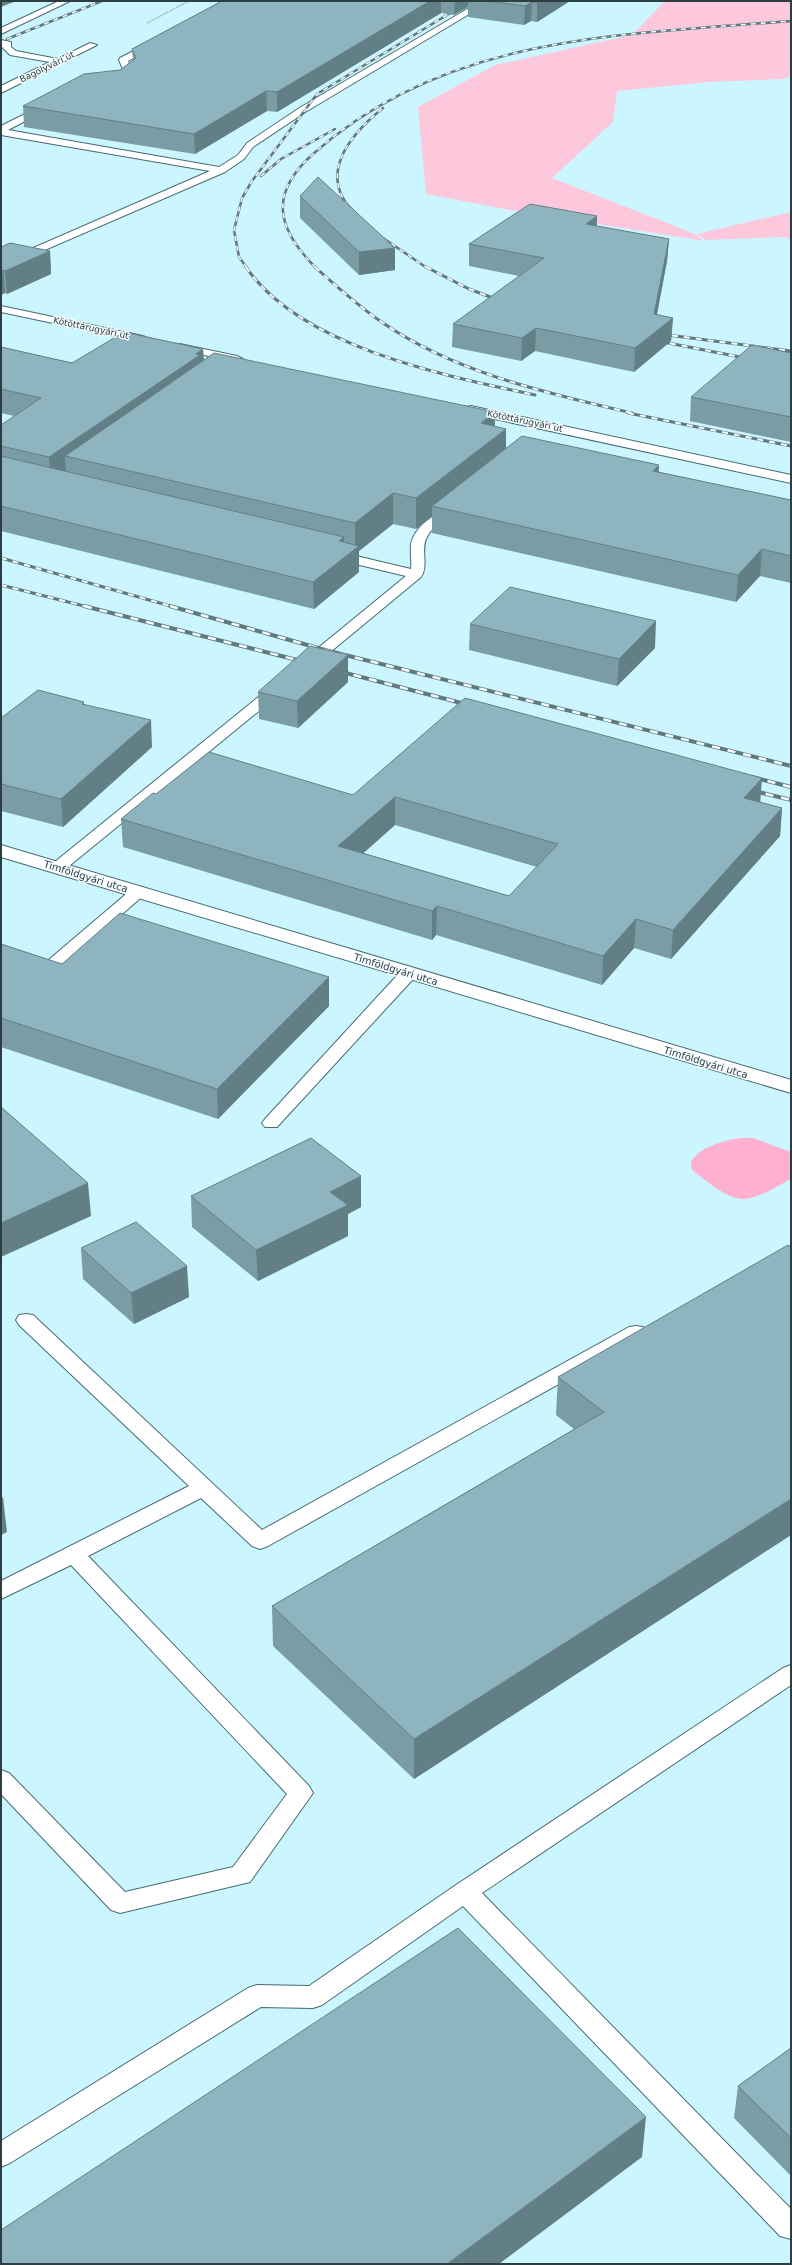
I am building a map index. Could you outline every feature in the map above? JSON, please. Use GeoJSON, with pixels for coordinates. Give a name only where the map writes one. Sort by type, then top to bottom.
{"type":"FeatureCollection","features":[{"type":"Feature","properties":{"kind":"street","name":"Timföldgyári utca"},"geometry":{"type":"LineString","coordinates":[[1,851],[791,1087]]}},
{"type":"Feature","properties":{"kind":"lane"},"geometry":{"type":"LineString","coordinates":[[1,31],[66,1]]}},
{"type":"Feature","properties":{"kind":"lane"},"geometry":{"type":"LineString","coordinates":[[1,266],[221,170],[241,157],[250,145],[304,109],[487,1]]}},
{"type":"Feature","properties":{"kind":"lane"},"geometry":{"type":"LineString","coordinates":[[110,87],[117,86],[131,77],[122,60],[164,38]]}},
{"type":"Feature","properties":{"kind":"lane"},"geometry":{"type":"LineString","coordinates":[[1,43],[8,44],[6,47],[13,53],[57,61]]}},
{"type":"Feature","properties":{"kind":"lane","name":"Bagolyvári út"},"geometry":{"type":"LineString","coordinates":[[1,90],[57,61],[93,45]]}},
{"type":"Feature","properties":{"kind":"lane"},"geometry":{"type":"LineString","coordinates":[[1,131],[52,103]]}},
{"type":"Feature","properties":{"kind":"lane"},"geometry":{"type":"LineString","coordinates":[[1,131],[221,170]]}},
{"type":"Feature","properties":{"kind":"lane","name":"Kötöttárugyári út"},"geometry":{"type":"LineString","coordinates":[[1,309],[251,362]]}},
{"type":"Feature","properties":{"kind":"lane","name":"Kötöttárugyári út"},"geometry":{"type":"LineString","coordinates":[[461,408],[791,479]]}},
{"type":"Feature","properties":{"kind":"lane"},"geometry":{"type":"LineString","coordinates":[[542,438],[555,428]]}},
{"type":"Feature","properties":{"kind":"lane"},"geometry":{"type":"LineString","coordinates":[[57,868],[416,574],[420,564],[418,542],[423,531],[461,502]]}},
{"type":"Feature","properties":{"kind":"lane"},"geometry":{"type":"LineString","coordinates":[[324,552],[416,574]]}},
{"type":"Feature","properties":{"kind":"lane"},"geometry":{"type":"LineString","coordinates":[[37,978],[138,892]]}},
{"type":"Feature","properties":{"kind":"lane"},"geometry":{"type":"LineString","coordinates":[[271,1123],[409,973]]}},
{"type":"Feature","properties":{"kind":"lane"},"geometry":{"type":"LineString","coordinates":[[26,1320],[260,1541],[651,1324]]}},
{"type":"Feature","properties":{"kind":"lane"},"geometry":{"type":"LineString","coordinates":[[1,1591],[203,1488]]}},
{"type":"Feature","properties":{"kind":"lane"},"geometry":{"type":"LineString","coordinates":[[1,1779],[120,1903],[241,1875],[301,1793],[73,1554]]}},
{"type":"Feature","properties":{"kind":"lane"},"geometry":{"type":"LineString","coordinates":[[1,2155],[257,1996],[313,1997],[465,1892],[791,1674]]}},
{"type":"Feature","properties":{"kind":"lane"},"geometry":{"type":"LineString","coordinates":[[465,1892],[790,2227]]}},
{"type":"Feature","properties":{"kind":"shaded area"},"geometry":{"type":"Polygon","coordinates":[[[665,1],[791,1],[791,76],[783,79],[709,82],[617,91],[613,122],[552,178],[695,234],[704,241],[510,210],[426,194],[418,107],[495,65],[632,35],[665,1]]]}},
{"type":"Feature","properties":{"kind":"shaded area"},"geometry":{"type":"Polygon","coordinates":[[[791,212],[791,239],[784,237],[706,240],[697,234],[791,212]]]}},
{"type":"Feature","properties":{"kind":"shaded area"},"geometry":{"type":"Polygon","coordinates":[[[753,1138],[791,1152],[791,1179],[760,1195],[747,1199],[741,1199],[722,1192],[692,1170],[691,1162],[706,1148],[728,1140],[753,1138]]]}},
{"type":"Feature","properties":{"kind":"building"},"geometry":{"type":"Polygon","coordinates":[[[222,1],[430,1],[277,92],[266,91],[194,134],[23,106],[84,74],[120,70],[136,58],[132,49],[222,1]]]}},
{"type":"Feature","properties":{"kind":"building"},"geometry":{"type":"Polygon","coordinates":[[[488,1],[540,1],[537,3],[532,2],[525,6],[488,1]]]}},
{"type":"Feature","properties":{"kind":"building"},"geometry":{"type":"Polygon","coordinates":[[[318,177],[395,248],[359,252],[300,196],[318,177]]]}},
{"type":"Feature","properties":{"kind":"building"},"geometry":{"type":"Polygon","coordinates":[[[530,204],[597,216],[586,224],[669,239],[654,314],[673,318],[635,348],[536,328],[522,338],[453,324],[544,258],[469,244],[530,204]]]}},
{"type":"Feature","properties":{"kind":"building"},"geometry":{"type":"Polygon","coordinates":[[[10,243],[50,251],[5,271],[1,271],[1,247],[10,243]]]}},
{"type":"Feature","properties":{"kind":"building"},"geometry":{"type":"Polygon","coordinates":[[[124,332],[203,349],[196,354],[200,355],[49,457],[1,446],[1,425],[41,398],[1,389],[1,347],[72,363],[124,332]]]}},
{"type":"Feature","properties":{"kind":"building"},"geometry":{"type":"Polygon","coordinates":[[[752,345],[791,353],[791,417],[691,397],[752,345]]]}},
{"type":"Feature","properties":{"kind":"building"},"geometry":{"type":"Polygon","coordinates":[[[214,353],[495,412],[481,423],[506,429],[416,498],[393,493],[355,523],[65,456],[214,353]]]}},
{"type":"Feature","properties":{"kind":"building"},"geometry":{"type":"Polygon","coordinates":[[[522,436],[659,465],[653,471],[791,500],[791,556],[762,549],[738,575],[432,506],[522,436]]]}},
{"type":"Feature","properties":{"kind":"building"},"geometry":{"type":"Polygon","coordinates":[[[1,456],[344,537],[339,541],[359,546],[313,582],[1,506],[1,456]]]}},
{"type":"Feature","properties":{"kind":"building"},"geometry":{"type":"Polygon","coordinates":[[[510,587],[656,621],[619,659],[470,624],[510,587]]]}},
{"type":"Feature","properties":{"kind":"building"},"geometry":{"type":"Polygon","coordinates":[[[310,646],[348,655],[297,701],[258,692],[310,646]]]}},
{"type":"Feature","properties":{"kind":"building"},"geometry":{"type":"Polygon","coordinates":[[[38,690],[84,702],[82,704],[151,720],[61,799],[1,784],[1,718],[38,690]]]}},
{"type":"Feature","properties":{"kind":"building"},"geometry":{"type":"Polygon","coordinates":[[[465,698],[762,778],[744,798],[782,808],[673,930],[636,919],[603,956],[437,906],[432,911],[121,819],[153,793],[156,794],[209,752],[353,795],[465,698]],[[395,797],[338,846],[509,896],[558,844],[395,797]]]}},
{"type":"Feature","properties":{"kind":"building"},"geometry":{"type":"Polygon","coordinates":[[[120,913],[329,977],[217,1089],[1,1018],[1,944],[62,964],[120,913]]]}},
{"type":"Feature","properties":{"kind":"building"},"geometry":{"type":"Polygon","coordinates":[[[1,1107],[88,1183],[1,1223],[1,1107]]]}},
{"type":"Feature","properties":{"kind":"building"},"geometry":{"type":"Polygon","coordinates":[[[311,1138],[361,1176],[330,1192],[348,1205],[256,1250],[191,1196],[311,1138]]]}},
{"type":"Feature","properties":{"kind":"building"},"geometry":{"type":"Polygon","coordinates":[[[136,1222],[187,1266],[131,1293],[81,1248],[136,1222]]]}},
{"type":"Feature","properties":{"kind":"building"},"geometry":{"type":"Polygon","coordinates":[[[788,1245],[791,1247],[791,1499],[414,1739],[272,1606],[604,1412],[558,1377],[788,1245]]]}},
{"type":"Feature","properties":{"kind":"building"},"geometry":{"type":"Polygon","coordinates":[[[458,1928],[646,2117],[447,2264],[1,2264],[1,2230],[458,1928]]]}},
{"type":"Feature","properties":{"kind":"building"},"geometry":{"type":"Polygon","coordinates":[[[791,2048],[791,2138],[738,2086],[791,2048]]]}},
{"type":"Feature","properties":{"kind":"railway"},"geometry":{"type":"LineString","coordinates":[[7,39],[102,1]]}},
{"type":"Feature","properties":{"kind":"railway"},"geometry":{"type":"LineString","coordinates":[[247,268],[239,257],[234,230],[242,198],[252,181],[317,94],[470,1]]}},
{"type":"Feature","properties":{"kind":"railway"},"geometry":{"type":"LineString","coordinates":[[315,267],[303,254],[286,225],[283,211],[284,197],[289,183],[299,169],[313,154],[365,114],[420,85],[479,63],[539,48],[601,38],[664,31],[791,21]]}},
{"type":"Feature","properties":{"kind":"railway"},"geometry":{"type":"LineString","coordinates":[[355,213],[343,199],[338,184],[338,170],[342,156],[350,143],[371,118],[383,108]]}},
{"type":"Feature","properties":{"kind":"railway"},"geometry":{"type":"LineString","coordinates":[[261,176],[281,159],[335,129]]}},
{"type":"Feature","properties":{"kind":"railway"},"geometry":{"type":"LineString","coordinates":[[383,238],[427,268]]}},
{"type":"Feature","properties":{"kind":"railway"},"geometry":{"type":"LineString","coordinates":[[246,267],[270,295],[301,318],[338,338],[377,354],[419,367],[535,395]]}},
{"type":"Feature","properties":{"kind":"railway"},"geometry":{"type":"LineString","coordinates":[[315,267],[374,317],[411,340],[441,355],[471,368],[535,389],[632,413]]}},
{"type":"Feature","properties":{"kind":"railway"},"geometry":{"type":"LineString","coordinates":[[426,267],[469,289],[501,301]]}},
{"type":"Feature","properties":{"kind":"railway"},"geometry":{"type":"LineString","coordinates":[[660,334],[791,351]]}},
{"type":"Feature","properties":{"kind":"railway"},"geometry":{"type":"LineString","coordinates":[[658,341],[740,357]]}},
{"type":"Feature","properties":{"kind":"railway"},"geometry":{"type":"LineString","coordinates":[[628,413],[791,446]]}},
{"type":"Feature","properties":{"kind":"railway"},"geometry":{"type":"LineString","coordinates":[[1,558],[174,607]]}},
{"type":"Feature","properties":{"kind":"railway"},"geometry":{"type":"LineString","coordinates":[[1,585],[88,607]]}},
{"type":"Feature","properties":{"kind":"railway"},"geometry":{"type":"LineString","coordinates":[[84,606],[305,662]]}},
{"type":"Feature","properties":{"kind":"railway"},"geometry":{"type":"LineString","coordinates":[[170,606],[325,650],[791,766]]}},
{"type":"Feature","properties":{"kind":"railway"},"geometry":{"type":"LineString","coordinates":[[338,671],[469,705]]}},
{"type":"Feature","properties":{"kind":"railway"},"geometry":{"type":"LineString","coordinates":[[752,777],[791,787]]}},
{"type":"Feature","properties":{"kind":"railway"},"geometry":{"type":"LineString","coordinates":[[750,790],[791,800]]}}]}
